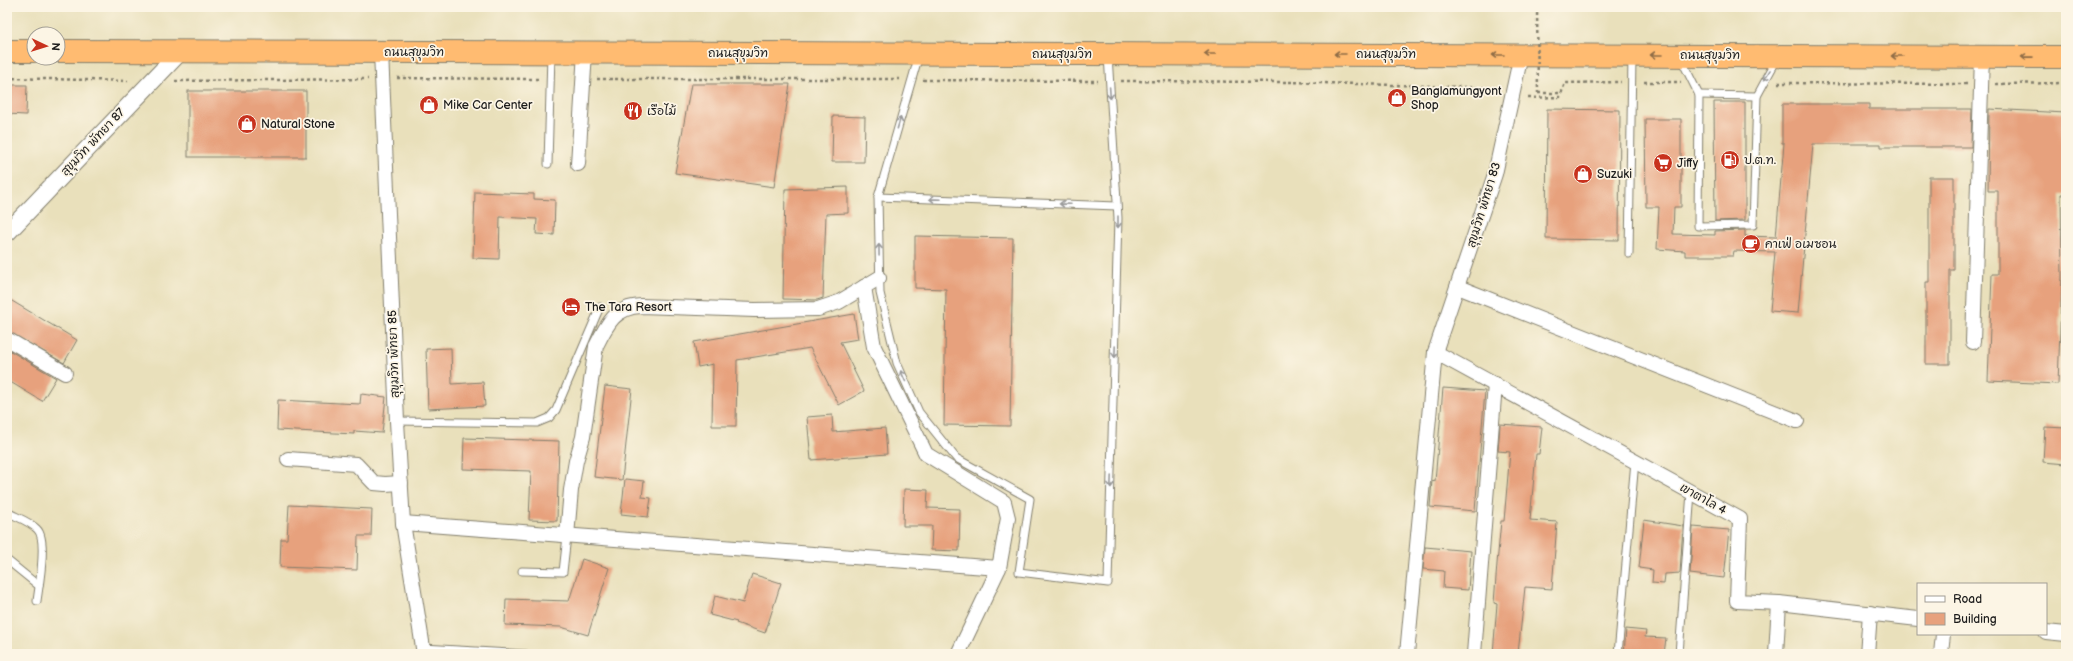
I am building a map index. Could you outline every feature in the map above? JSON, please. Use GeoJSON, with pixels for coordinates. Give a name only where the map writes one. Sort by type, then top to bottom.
{"type":"FeatureCollection","features":[{"type":"Feature","properties":{"kind":"highway"},"geometry":{"type":"LineString","coordinates":[[7,51],[26,51]]}},
{"type":"Feature","properties":{"kind":"highway","name":"ถนนสุขุมวิท"},"geometry":{"type":"LineString","coordinates":[[66,51],[2066,57]]}},
{"type":"Feature","properties":{"kind":"street","name":"สุขุมวิท พัทยา 87"},"geometry":{"type":"LineString","coordinates":[[7,233],[181,51]]}},
{"type":"Feature","properties":{"kind":"street","name":"สุขุมวิท พัทยา 85"},"geometry":{"type":"LineString","coordinates":[[381,52],[403,524],[424,651]]}},
{"type":"Feature","properties":{"kind":"street"},"geometry":{"type":"LineString","coordinates":[[578,164],[585,52]]}},
{"type":"Feature","properties":{"kind":"street","name":"สุขุมวิท พัทยา 83"},"geometry":{"type":"LineString","coordinates":[[1408,654],[1435,352],[1495,174],[1521,55]]}},
{"type":"Feature","properties":{"kind":"street"},"geometry":{"type":"LineString","coordinates":[[1973,342],[1982,56]]}},
{"type":"Feature","properties":{"kind":"street"},"geometry":{"type":"LineString","coordinates":[[567,536],[571,490],[576,461],[583,437],[596,346],[602,333],[621,310],[629,306],[755,310],[818,309],[839,302],[879,278]]}},
{"type":"Feature","properties":{"kind":"street"},"geometry":{"type":"LineString","coordinates":[[864,287],[874,347],[926,454],[1004,502],[1008,518],[999,568],[958,654]]}},
{"type":"Feature","properties":{"kind":"street"},"geometry":{"type":"LineString","coordinates":[[1458,287],[1797,421]]}},
{"type":"Feature","properties":{"kind":"street"},"geometry":{"type":"LineString","coordinates":[[7,339],[65,373]]}},
{"type":"Feature","properties":{"kind":"street","name":"เขาตาโล 4"},"geometry":{"type":"LineString","coordinates":[[1435,352],[1740,519],[1737,601],[1779,603],[1917,619]]}},
{"type":"Feature","properties":{"kind":"street"},"geometry":{"type":"LineString","coordinates":[[1474,654],[1495,384]]}},
{"type":"Feature","properties":{"kind":"street"},"geometry":{"type":"LineString","coordinates":[[288,459],[356,464],[374,483],[401,483]]}},
{"type":"Feature","properties":{"kind":"street"},"geometry":{"type":"LineString","coordinates":[[403,524],[999,568]]}},
{"type":"Feature","properties":{"kind":"street"},"geometry":{"type":"LineString","coordinates":[[1776,654],[1779,603]]}},
{"type":"Feature","properties":{"kind":"street"},"geometry":{"type":"LineString","coordinates":[[1866,654],[1870,613]]}},
{"type":"Feature","properties":{"kind":"street"},"geometry":{"type":"LineString","coordinates":[[2047,632],[2066,634]]}},
{"type":"Feature","properties":{"kind":"street"},"geometry":{"type":"LineString","coordinates":[[1941,654],[1942,635]]}},
{"type":"Feature","properties":{"kind":"lane"},"geometry":{"type":"LineString","coordinates":[[548,164],[551,52]]}},
{"type":"Feature","properties":{"kind":"lane"},"geometry":{"type":"LineString","coordinates":[[920,53],[878,197],[880,293],[897,363],[919,412],[956,458],[1030,499],[1020,572],[1108,583],[1118,206],[1108,54]]}},
{"type":"Feature","properties":{"kind":"lane"},"geometry":{"type":"LineString","coordinates":[[1629,254],[1632,55]]}},
{"type":"Feature","properties":{"kind":"lane"},"geometry":{"type":"LineString","coordinates":[[1680,55],[1699,95],[1698,226],[1753,225],[1757,96],[1779,55]]}},
{"type":"Feature","properties":{"kind":"lane"},"geometry":{"type":"LineString","coordinates":[[1699,95],[1757,96]]}},
{"type":"Feature","properties":{"kind":"lane"},"geometry":{"type":"LineString","coordinates":[[878,197],[1118,206]]}},
{"type":"Feature","properties":{"kind":"lane"},"geometry":{"type":"LineString","coordinates":[[397,421],[537,423],[549,418],[556,410],[600,307]]}},
{"type":"Feature","properties":{"kind":"lane"},"geometry":{"type":"LineString","coordinates":[[1618,654],[1635,461]]}},
{"type":"Feature","properties":{"kind":"lane"},"geometry":{"type":"LineString","coordinates":[[1679,654],[1691,492]]}},
{"type":"Feature","properties":{"kind":"lane"},"geometry":{"type":"LineString","coordinates":[[7,512],[36,528],[41,535],[42,545],[37,601]]}},
{"type":"Feature","properties":{"kind":"lane"},"geometry":{"type":"LineString","coordinates":[[522,571],[563,572],[567,536]]}},
{"type":"Feature","properties":{"kind":"lane"},"geometry":{"type":"LineString","coordinates":[[7,560],[39,586]]}},
{"type":"Feature","properties":{"kind":"lane"},"geometry":{"type":"LineString","coordinates":[[424,651],[526,654]]}},
{"type":"Feature","properties":{"kind":"path"},"geometry":{"type":"LineString","coordinates":[[1537,7],[1538,93],[1561,93]]}},
{"type":"Feature","properties":{"kind":"path"},"geometry":{"type":"LineString","coordinates":[[7,78],[151,81],[382,78],[550,79]]}},
{"type":"Feature","properties":{"kind":"path"},"geometry":{"type":"LineString","coordinates":[[583,78],[1288,82],[1498,88],[1502,98],[1560,97],[1565,83],[1693,81]]}},
{"type":"Feature","properties":{"kind":"path"},"geometry":{"type":"LineString","coordinates":[[1763,83],[1981,85],[2066,83]]}},
{"type":"Feature","properties":{"kind":"building"},"geometry":{"type":"Polygon","coordinates":[[[691,84],[790,84],[774,187],[675,173],[691,84]]]}},
{"type":"Feature","properties":{"kind":"building"},"geometry":{"type":"Polygon","coordinates":[[[7,85],[27,85],[26,115],[7,114],[7,85]]]}},
{"type":"Feature","properties":{"kind":"building","name":"Natural Stone"},"geometry":{"type":"Polygon","coordinates":[[[188,91],[306,91],[306,157],[188,157],[188,91]]]}},
{"type":"Feature","properties":{"kind":"building","name":"ป.ต.ท."},"geometry":{"type":"Polygon","coordinates":[[[1714,102],[1745,102],[1745,220],[1715,221],[1714,102]]]}},
{"type":"Feature","properties":{"kind":"building"},"geometry":{"type":"Polygon","coordinates":[[[1782,104],[1869,104],[1869,109],[1972,109],[1971,147],[1881,147],[1881,144],[1813,144],[1798,313],[1770,311],[1775,252],[1734,251],[1733,256],[1685,256],[1685,251],[1657,249],[1659,207],[1646,207],[1645,119],[1681,119],[1681,207],[1674,207],[1673,234],[1715,235],[1715,231],[1745,230],[1745,236],[1776,237],[1784,143],[1782,143],[1782,104]]]}},
{"type":"Feature","properties":{"kind":"building","name":"Suzuki"},"geometry":{"type":"Polygon","coordinates":[[[1547,109],[1620,110],[1619,240],[1546,239],[1547,109]]]}},
{"type":"Feature","properties":{"kind":"building"},"geometry":{"type":"Polygon","coordinates":[[[1989,109],[2066,113],[2066,194],[2061,194],[2062,276],[2058,384],[1988,381],[1992,274],[1998,274],[1998,191],[1988,191],[1989,109]]]}},
{"type":"Feature","properties":{"kind":"building"},"geometry":{"type":"Polygon","coordinates":[[[833,116],[865,117],[864,162],[832,162],[833,116]]]}},
{"type":"Feature","properties":{"kind":"building"},"geometry":{"type":"Polygon","coordinates":[[[1929,177],[1954,177],[1954,270],[1950,270],[1950,364],[1926,364],[1926,282],[1929,282],[1929,177]]]}},
{"type":"Feature","properties":{"kind":"building"},"geometry":{"type":"Polygon","coordinates":[[[848,187],[848,213],[826,214],[823,298],[817,300],[783,299],[785,189],[848,187]]]}},
{"type":"Feature","properties":{"kind":"building"},"geometry":{"type":"Polygon","coordinates":[[[475,192],[534,194],[534,199],[555,200],[554,235],[536,234],[537,219],[500,217],[499,259],[473,258],[475,192]]]}},
{"type":"Feature","properties":{"kind":"building"},"geometry":{"type":"Polygon","coordinates":[[[915,236],[1013,238],[1010,426],[944,425],[946,289],[915,288],[915,236]]]}},
{"type":"Feature","properties":{"kind":"building"},"geometry":{"type":"Polygon","coordinates":[[[7,298],[77,340],[64,363],[7,331],[7,298]]]}},
{"type":"Feature","properties":{"kind":"building"},"geometry":{"type":"Polygon","coordinates":[[[854,314],[858,339],[840,342],[864,391],[839,405],[810,348],[737,360],[736,426],[712,426],[713,364],[698,367],[694,342],[854,314]]]}},
{"type":"Feature","properties":{"kind":"building"},"geometry":{"type":"Polygon","coordinates":[[[451,348],[452,384],[483,382],[485,406],[428,409],[426,349],[451,348]]]}},
{"type":"Feature","properties":{"kind":"building"},"geometry":{"type":"Polygon","coordinates":[[[7,349],[56,378],[42,401],[7,380],[7,349]]]}},
{"type":"Feature","properties":{"kind":"building"},"geometry":{"type":"Polygon","coordinates":[[[605,386],[632,389],[622,480],[594,477],[605,386]]]}},
{"type":"Feature","properties":{"kind":"building"},"geometry":{"type":"Polygon","coordinates":[[[1443,388],[1485,391],[1475,511],[1430,507],[1432,480],[1435,481],[1443,388]]]}},
{"type":"Feature","properties":{"kind":"building"},"geometry":{"type":"Polygon","coordinates":[[[361,394],[386,397],[382,433],[354,431],[354,434],[277,430],[278,400],[360,404],[361,394]]]}},
{"type":"Feature","properties":{"kind":"building"},"geometry":{"type":"Polygon","coordinates":[[[832,415],[833,432],[885,428],[887,454],[811,460],[807,417],[832,415]]]}},
{"type":"Feature","properties":{"kind":"building"},"geometry":{"type":"Polygon","coordinates":[[[1500,424],[1542,427],[1539,454],[1536,454],[1530,520],[1557,522],[1552,589],[1525,587],[1518,654],[1493,654],[1497,604],[1494,603],[1497,564],[1501,521],[1504,521],[1510,452],[1498,451],[1500,424]]]}},
{"type":"Feature","properties":{"kind":"building"},"geometry":{"type":"Polygon","coordinates":[[[2045,427],[2066,428],[2066,464],[2043,462],[2045,427]]]}},
{"type":"Feature","properties":{"kind":"building"},"geometry":{"type":"Polygon","coordinates":[[[464,438],[559,441],[557,521],[529,520],[531,471],[463,469],[464,438]]]}},
{"type":"Feature","properties":{"kind":"building"},"geometry":{"type":"Polygon","coordinates":[[[625,479],[644,481],[642,497],[651,498],[648,517],[621,514],[625,479]]]}},
{"type":"Feature","properties":{"kind":"building"},"geometry":{"type":"Polygon","coordinates":[[[904,489],[928,490],[927,508],[960,509],[959,551],[931,550],[932,526],[903,526],[904,489]]]}},
{"type":"Feature","properties":{"kind":"building"},"geometry":{"type":"Polygon","coordinates":[[[289,505],[372,509],[371,536],[358,536],[357,570],[280,567],[281,539],[287,539],[289,505]]]}},
{"type":"Feature","properties":{"kind":"building"},"geometry":{"type":"Polygon","coordinates":[[[1644,520],[1683,526],[1680,573],[1665,574],[1664,584],[1652,583],[1653,570],[1639,568],[1644,520]]]}},
{"type":"Feature","properties":{"kind":"building"},"geometry":{"type":"Polygon","coordinates":[[[1693,527],[1729,530],[1724,578],[1690,574],[1693,527]]]}},
{"type":"Feature","properties":{"kind":"building"},"geometry":{"type":"Polygon","coordinates":[[[1425,547],[1471,551],[1468,590],[1443,588],[1444,571],[1423,569],[1425,547]]]}},
{"type":"Feature","properties":{"kind":"building"},"geometry":{"type":"Polygon","coordinates":[[[582,559],[609,568],[588,635],[561,627],[505,625],[506,599],[569,601],[582,559]]]}},
{"type":"Feature","properties":{"kind":"building"},"geometry":{"type":"Polygon","coordinates":[[[752,574],[781,583],[765,633],[736,623],[737,622],[710,615],[715,596],[743,603],[752,574]]]}},
{"type":"Feature","properties":{"kind":"building"},"geometry":{"type":"Polygon","coordinates":[[[1626,629],[1646,631],[1645,637],[1666,638],[1664,654],[1624,654],[1626,629]]]}},
{"type":"Feature","properties":{"kind":"place","name":"Banglamungyont Shop"},"geometry":{"type":"Point","coordinates":[1397,98]}},
{"type":"Feature","properties":{"kind":"place","name":"Mike Car Center"},"geometry":{"type":"Point","coordinates":[429,105]}},
{"type":"Feature","properties":{"kind":"place","name":"เรือไม้"},"geometry":{"type":"Point","coordinates":[633,111]}},
{"type":"Feature","properties":{"kind":"place","name":"Natural Stone"},"geometry":{"type":"Point","coordinates":[247,124]}},
{"type":"Feature","properties":{"kind":"place","name":"ป.ต.ท."},"geometry":{"type":"Point","coordinates":[1730,160]}},
{"type":"Feature","properties":{"kind":"place","name":"Jiffy"},"geometry":{"type":"Point","coordinates":[1663,163]}},
{"type":"Feature","properties":{"kind":"place","name":"Suzuki"},"geometry":{"type":"Point","coordinates":[1583,174]}},
{"type":"Feature","properties":{"kind":"place","name":"คาเฟ่ อเมซอน"},"geometry":{"type":"Point","coordinates":[1751,244]}},
{"type":"Feature","properties":{"kind":"place","name":"The Tara Resort"},"geometry":{"type":"Point","coordinates":[571,307]}}]}
